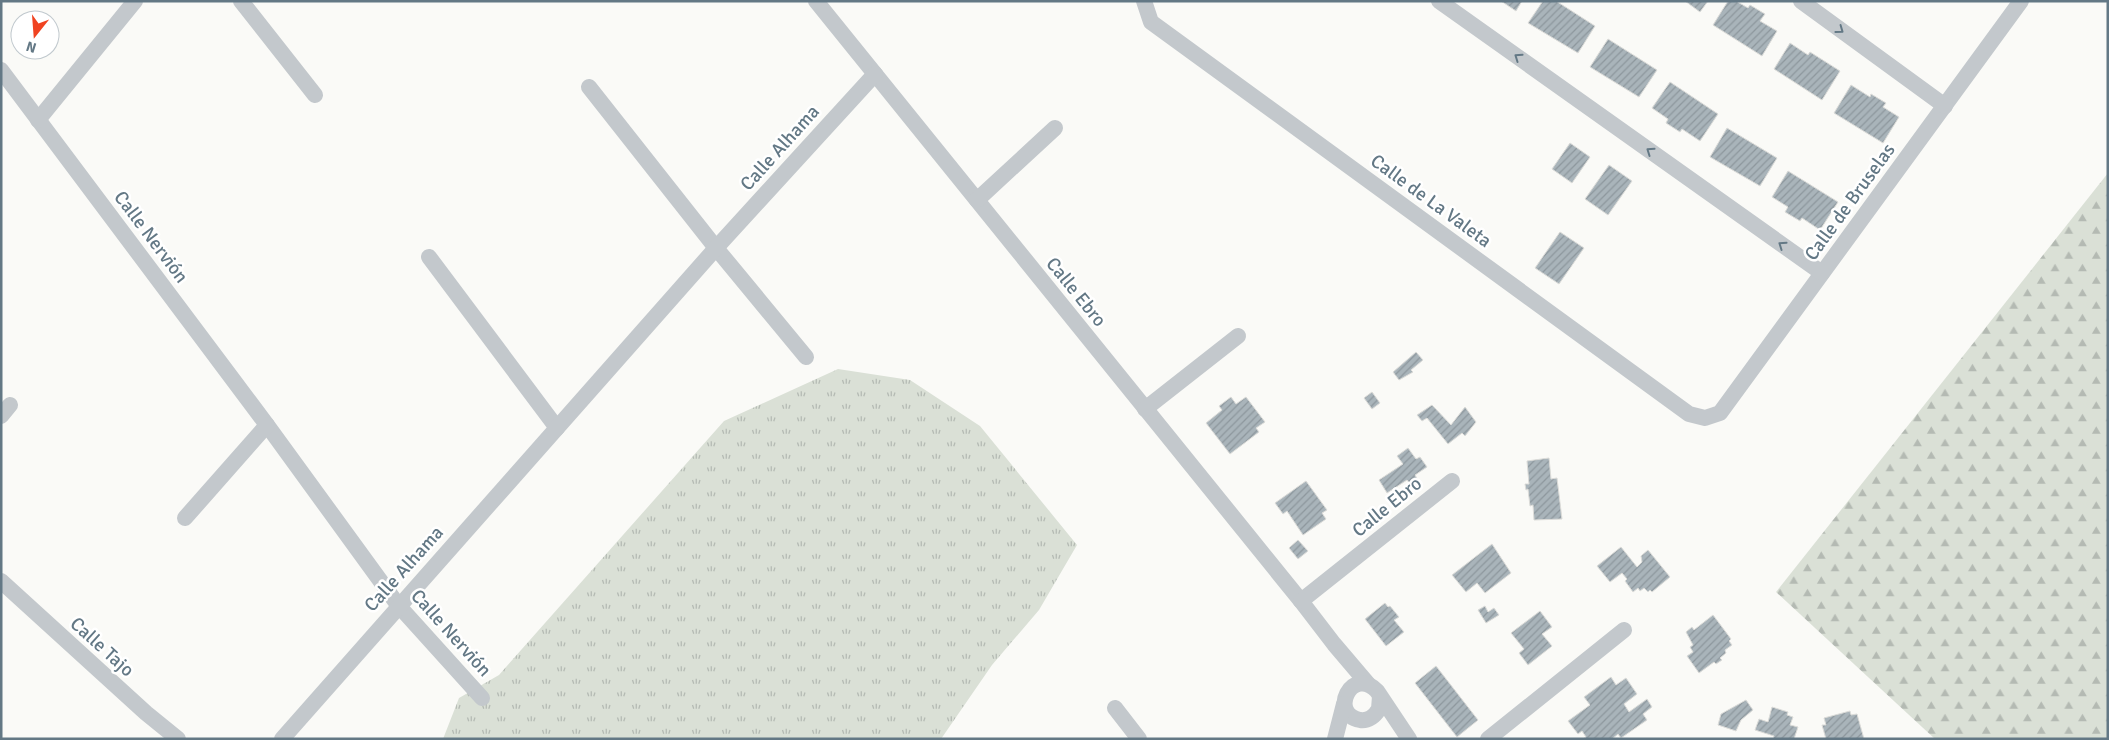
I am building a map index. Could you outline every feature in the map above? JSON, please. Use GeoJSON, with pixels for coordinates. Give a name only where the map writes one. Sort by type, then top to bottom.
{"type":"FeatureCollection","features":[{"type":"Feature","properties":{"kind":"street"},"geometry":{"type":"LineString","coordinates":[[38,120],[135,1]]}},
{"type":"Feature","properties":{"kind":"street"},"geometry":{"type":"LineString","coordinates":[[241,1],[315,95]]}},
{"type":"Feature","properties":{"kind":"street","name":"Calle Ebro"},"geometry":{"type":"LineString","coordinates":[[816,1],[1368,684]]}},
{"type":"Feature","properties":{"kind":"street"},"geometry":{"type":"LineString","coordinates":[[1440,1],[1822,273]]}},
{"type":"Feature","properties":{"kind":"street"},"geometry":{"type":"LineString","coordinates":[[1801,1],[1945,106]]}},
{"type":"Feature","properties":{"kind":"street","name":"Calle de Bruselas"},"geometry":{"type":"LineString","coordinates":[[1705,418],[1720,412],[2020,1]]}},
{"type":"Feature","properties":{"kind":"street","name":"Calle de La Valeta"},"geometry":{"type":"LineString","coordinates":[[1144,2],[1151,22],[1689,414],[1705,418]]}},
{"type":"Feature","properties":{"kind":"street","name":"Calle Nervión"},"geometry":{"type":"LineString","coordinates":[[2,72],[267,426],[398,606],[482,698]]}},
{"type":"Feature","properties":{"kind":"street","name":"Calle Alhama"},"geometry":{"type":"LineString","coordinates":[[282,739],[716,248],[875,74]]}},
{"type":"Feature","properties":{"kind":"street"},"geometry":{"type":"LineString","coordinates":[[589,87],[716,248],[806,357]]}},
{"type":"Feature","properties":{"kind":"street"},"geometry":{"type":"LineString","coordinates":[[977,200],[1055,128]]}},
{"type":"Feature","properties":{"kind":"street"},"geometry":{"type":"LineString","coordinates":[[429,257],[557,428]]}},
{"type":"Feature","properties":{"kind":"street"},"geometry":{"type":"LineString","coordinates":[[1145,409],[1238,336]]}},
{"type":"Feature","properties":{"kind":"street"},"geometry":{"type":"LineString","coordinates":[[185,518],[267,426]]}},
{"type":"Feature","properties":{"kind":"street","name":"Calle Ebro"},"geometry":{"type":"LineString","coordinates":[[1301,602],[1452,481]]}},
{"type":"Feature","properties":{"kind":"street","name":"Calle Tajo"},"geometry":{"type":"LineString","coordinates":[[1,581],[146,713],[178,739]]}},
{"type":"Feature","properties":{"kind":"street"},"geometry":{"type":"LineString","coordinates":[[1488,739],[1624,630]]}},
{"type":"Feature","properties":{"kind":"street","name":"Calle Ebro"},"geometry":{"type":"LineString","coordinates":[[1334,644],[1346,671],[1346,697]]}},
{"type":"Feature","properties":{"kind":"street"},"geometry":{"type":"LineString","coordinates":[[1335,739],[1346,697],[1353,686],[1361,683],[1373,687],[1408,739]]}},
{"type":"Feature","properties":{"kind":"street"},"geometry":{"type":"LineString","coordinates":[[1342,739],[1379,709],[1380,696]]}},
{"type":"Feature","properties":{"kind":"street"},"geometry":{"type":"LineString","coordinates":[[1346,697],[1347,713],[1354,718],[1393,729],[1408,739]]}},
{"type":"Feature","properties":{"kind":"street"},"geometry":{"type":"LineString","coordinates":[[1116,708],[1139,739]]}},
{"type":"Feature","properties":{"kind":"green space"},"geometry":{"type":"Polygon","coordinates":[[[2108,173],[2108,739],[1935,739],[1776,592],[2108,173]]]}},
{"type":"Feature","properties":{"kind":"green space"},"geometry":{"type":"Polygon","coordinates":[[[838,369],[910,380],[980,426],[1077,545],[1039,610],[992,665],[941,739],[443,739],[459,698],[499,675],[724,421],[838,369]]]}},
{"type":"Feature","properties":{"kind":"building"},"geometry":{"type":"Polygon","coordinates":[[[1501,1],[1522,1],[1516,11],[1501,1]]]}},
{"type":"Feature","properties":{"kind":"building"},"geometry":{"type":"Polygon","coordinates":[[[1543,1],[1556,1],[1595,26],[1578,53],[1528,23],[1543,1]]]}},
{"type":"Feature","properties":{"kind":"building"},"geometry":{"type":"Polygon","coordinates":[[[1685,1],[1708,1],[1700,12],[1685,1]]]}},
{"type":"Feature","properties":{"kind":"building"},"geometry":{"type":"Polygon","coordinates":[[[1728,1],[1736,1],[1748,8],[1750,5],[1765,14],[1760,21],[1777,31],[1762,56],[1713,25],[1728,1]]]}},
{"type":"Feature","properties":{"kind":"building"},"geometry":{"type":"Polygon","coordinates":[[[1608,39],[1657,70],[1639,97],[1590,67],[1608,39]]]}},
{"type":"Feature","properties":{"kind":"building"},"geometry":{"type":"Polygon","coordinates":[[[1790,43],[1808,55],[1810,52],[1840,71],[1822,100],[1774,69],[1790,43]]]}},
{"type":"Feature","properties":{"kind":"building"},"geometry":{"type":"Polygon","coordinates":[[[1670,82],[1718,114],[1700,141],[1682,129],[1680,132],[1666,123],[1668,119],[1652,108],[1670,82]]]}},
{"type":"Feature","properties":{"kind":"building"},"geometry":{"type":"Polygon","coordinates":[[[1851,85],[1870,97],[1871,94],[1886,103],[1883,107],[1899,117],[1883,143],[1834,113],[1851,85]]]}},
{"type":"Feature","properties":{"kind":"building"},"geometry":{"type":"Polygon","coordinates":[[[1727,128],[1777,158],[1760,186],[1710,157],[1727,128]]]}},
{"type":"Feature","properties":{"kind":"building"},"geometry":{"type":"Polygon","coordinates":[[[1570,143],[1590,157],[1572,183],[1552,169],[1570,143]]]}},
{"type":"Feature","properties":{"kind":"building"},"geometry":{"type":"Polygon","coordinates":[[[1609,165],[1632,181],[1608,215],[1585,199],[1609,165]]]}},
{"type":"Feature","properties":{"kind":"building"},"geometry":{"type":"Polygon","coordinates":[[[1788,171],[1838,202],[1820,230],[1802,218],[1800,221],[1785,212],[1788,207],[1772,197],[1788,171]]]}},
{"type":"Feature","properties":{"kind":"building"},"geometry":{"type":"Polygon","coordinates":[[[1560,232],[1584,248],[1559,284],[1535,268],[1560,232]]]}},
{"type":"Feature","properties":{"kind":"building"},"geometry":{"type":"Polygon","coordinates":[[[1416,352],[1423,360],[1411,370],[1413,372],[1399,380],[1393,372],[1416,352]]]}},
{"type":"Feature","properties":{"kind":"building"},"geometry":{"type":"Polygon","coordinates":[[[1372,392],[1380,403],[1372,409],[1364,398],[1372,392]]]}},
{"type":"Feature","properties":{"kind":"building"},"geometry":{"type":"Polygon","coordinates":[[[1231,397],[1236,404],[1246,397],[1265,422],[1256,428],[1259,432],[1230,454],[1206,423],[1222,410],[1219,406],[1231,397]]]}},
{"type":"Feature","properties":{"kind":"building"},"geometry":{"type":"Polygon","coordinates":[[[1432,405],[1451,425],[1465,407],[1476,422],[1465,436],[1462,433],[1448,444],[1427,418],[1422,421],[1417,415],[1432,405]]]}},
{"type":"Feature","properties":{"kind":"building"},"geometry":{"type":"Polygon","coordinates":[[[1408,448],[1416,459],[1420,457],[1427,467],[1415,475],[1419,482],[1412,486],[1407,480],[1387,493],[1379,480],[1403,464],[1397,456],[1408,448]]]}},
{"type":"Feature","properties":{"kind":"building"},"geometry":{"type":"Polygon","coordinates":[[[1549,458],[1551,479],[1557,478],[1562,519],[1534,520],[1533,505],[1530,506],[1528,489],[1526,490],[1525,484],[1529,484],[1527,461],[1549,458]]]}},
{"type":"Feature","properties":{"kind":"building"},"geometry":{"type":"Polygon","coordinates":[[[1306,481],[1327,510],[1322,513],[1326,519],[1303,535],[1287,511],[1283,514],[1275,503],[1306,481]]]}},
{"type":"Feature","properties":{"kind":"building"},"geometry":{"type":"Polygon","coordinates":[[[1298,540],[1308,551],[1298,559],[1289,548],[1298,540]]]}},
{"type":"Feature","properties":{"kind":"building"},"geometry":{"type":"Polygon","coordinates":[[[1492,544],[1511,573],[1485,593],[1477,583],[1466,592],[1452,575],[1492,544]]]}},
{"type":"Feature","properties":{"kind":"building"},"geometry":{"type":"Polygon","coordinates":[[[1621,547],[1637,567],[1642,562],[1641,556],[1648,550],[1670,577],[1652,592],[1650,590],[1648,592],[1644,588],[1640,591],[1638,588],[1633,592],[1622,573],[1610,582],[1597,566],[1621,547]]]}},
{"type":"Feature","properties":{"kind":"building"},"geometry":{"type":"Polygon","coordinates":[[[1385,603],[1399,617],[1394,620],[1404,632],[1386,646],[1365,619],[1385,603]]]}},
{"type":"Feature","properties":{"kind":"building"},"geometry":{"type":"Polygon","coordinates":[[[1485,606],[1488,612],[1494,608],[1499,615],[1486,623],[1478,610],[1485,606]]]}},
{"type":"Feature","properties":{"kind":"building"},"geometry":{"type":"Polygon","coordinates":[[[1540,611],[1552,627],[1542,634],[1552,646],[1528,665],[1519,653],[1524,649],[1511,633],[1540,611]]]}},
{"type":"Feature","properties":{"kind":"building"},"geometry":{"type":"Polygon","coordinates":[[[1713,615],[1731,639],[1729,641],[1732,645],[1725,650],[1726,653],[1720,658],[1722,660],[1716,664],[1714,662],[1699,673],[1687,656],[1693,652],[1690,647],[1693,645],[1686,632],[1692,627],[1694,630],[1713,615]]]}},
{"type":"Feature","properties":{"kind":"building"},"geometry":{"type":"Polygon","coordinates":[[[1436,666],[1478,720],[1457,737],[1415,683],[1436,666]]]}},
{"type":"Feature","properties":{"kind":"building"},"geometry":{"type":"Polygon","coordinates":[[[1611,677],[1616,685],[1626,678],[1637,694],[1624,704],[1629,712],[1647,699],[1652,707],[1643,714],[1647,720],[1621,738],[1618,734],[1612,739],[1583,739],[1586,737],[1582,731],[1578,734],[1568,721],[1590,705],[1584,697],[1611,677]]]}},
{"type":"Feature","properties":{"kind":"building"},"geometry":{"type":"Polygon","coordinates":[[[1746,700],[1753,710],[1741,720],[1736,731],[1718,725],[1721,714],[1746,700]]]}},
{"type":"Feature","properties":{"kind":"building"},"geometry":{"type":"Polygon","coordinates":[[[1772,707],[1788,712],[1787,715],[1793,717],[1790,725],[1798,727],[1794,739],[1773,739],[1774,736],[1755,730],[1759,719],[1768,722],[1772,707]]]}},
{"type":"Feature","properties":{"kind":"building"},"geometry":{"type":"Polygon","coordinates":[[[1850,711],[1851,715],[1857,714],[1864,739],[1826,739],[1822,725],[1826,725],[1824,718],[1850,711]]]}}]}
